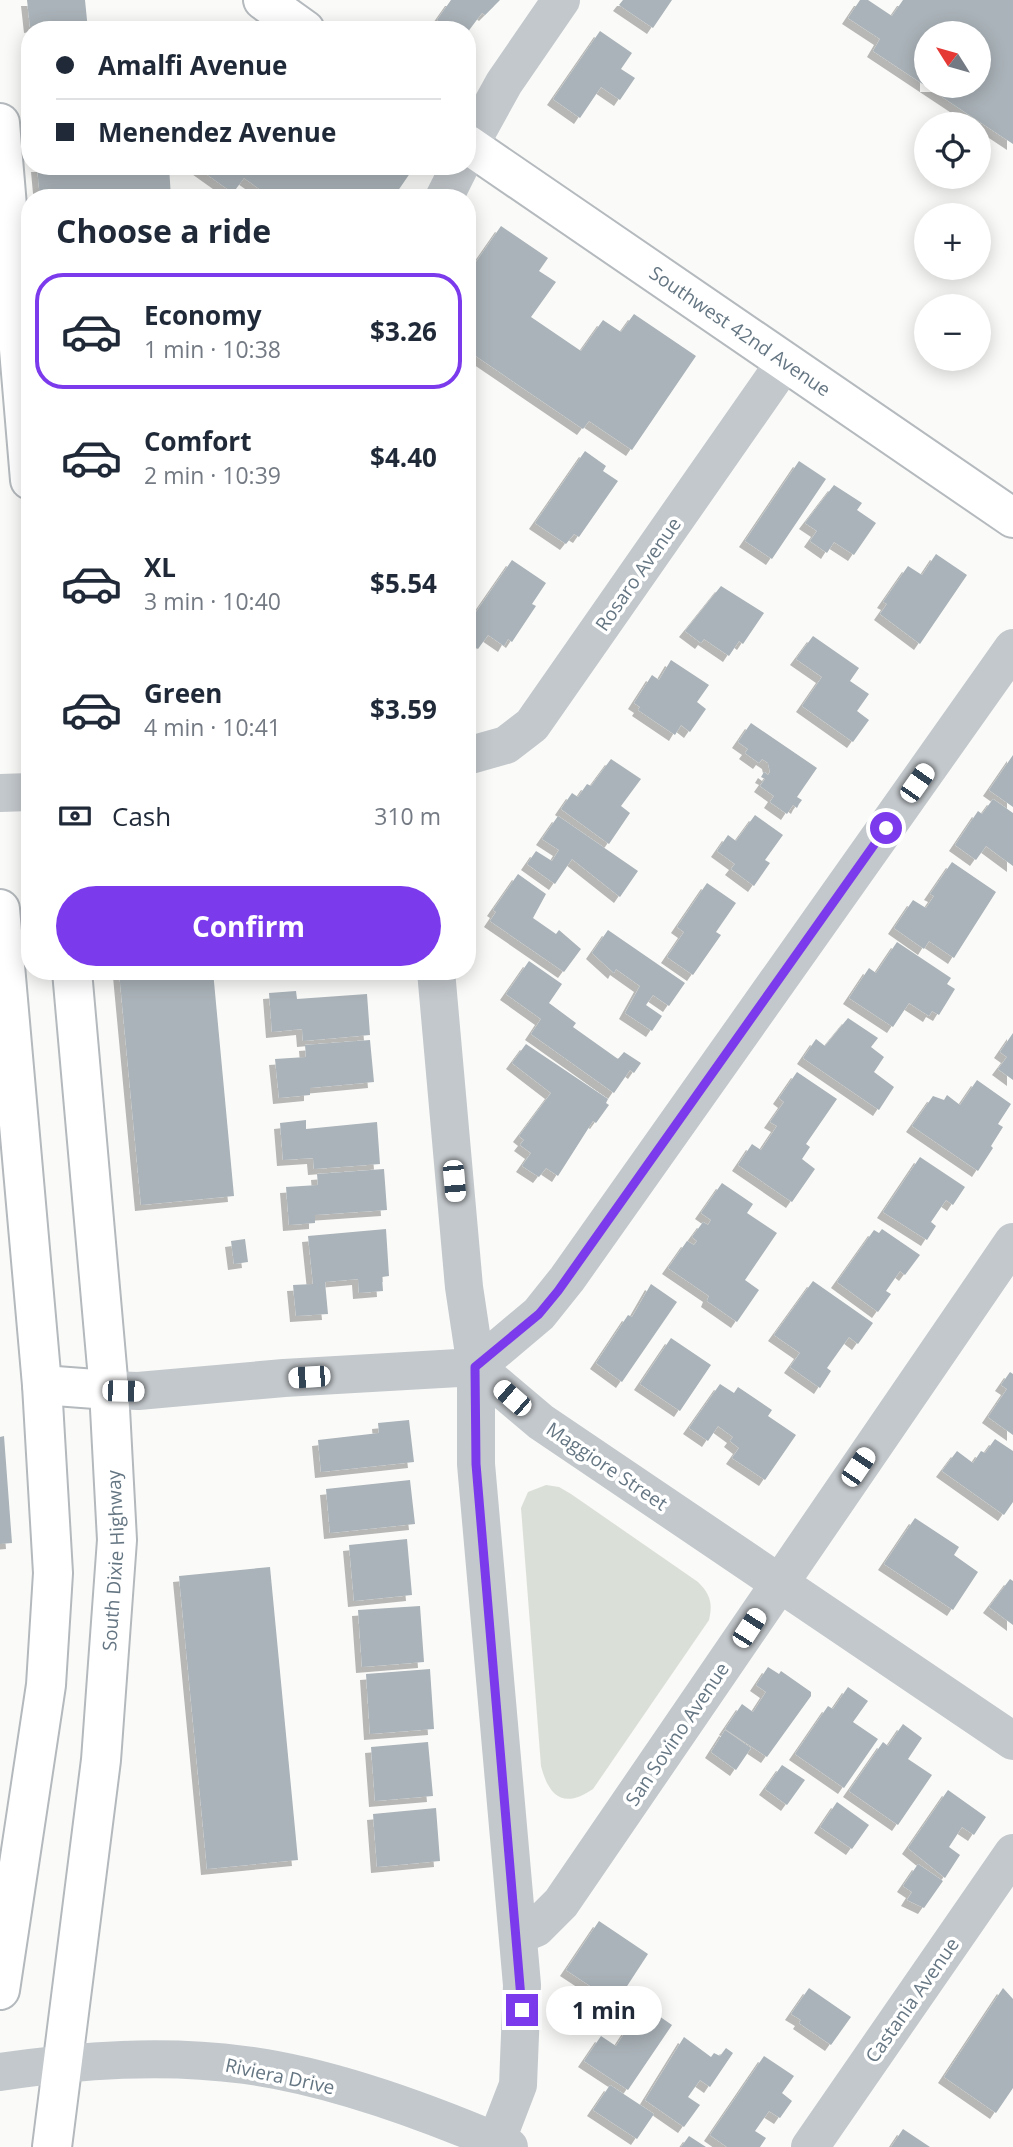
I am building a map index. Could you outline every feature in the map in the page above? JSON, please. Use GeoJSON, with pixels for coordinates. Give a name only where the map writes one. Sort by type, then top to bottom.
{"type":"FeatureCollection","features":[{"type":"Feature","properties":{"kind":"main road"},"geometry":{"type":"LineString","coordinates":[[263,0],[292,21]]}},
{"type":"Feature","properties":{"kind":"main road"},"geometry":{"type":"LineString","coordinates":[[0,123],[21,373]]}},
{"type":"Feature","properties":{"kind":"main road","name":"Southwest 42nd Avenue"},"geometry":{"type":"LineString","coordinates":[[476,158],[1013,517]]}},
{"type":"Feature","properties":{"kind":"main road"},"geometry":{"type":"LineString","coordinates":[[0,909],[52,1516],[50,1642],[41,1726],[10,1909],[0,1990]]}},
{"type":"Feature","properties":{"kind":"main road","name":"South Dixie Highway"},"geometry":{"type":"LineString","coordinates":[[52,2147],[92,1850],[111,1650],[117,1540],[109,1390],[73,980]]}},
{"type":"Feature","properties":{"kind":"main road"},"geometry":{"type":"LineString","coordinates":[[42,1385],[109,1390]]}},
{"type":"Feature","properties":{"kind":"street"},"geometry":{"type":"LineString","coordinates":[[476,133],[503,83],[561,0]]}},
{"type":"Feature","properties":{"kind":"street","name":"Rosaro Avenue"},"geometry":{"type":"LineString","coordinates":[[476,753],[506,745],[532,725],[785,362]]}},
{"type":"Feature","properties":{"kind":"street"},"geometry":{"type":"LineString","coordinates":[[109,1390],[138,1391],[284,1378],[475,1367],[539,1314],[567,1279],[1013,648]]}},
{"type":"Feature","properties":{"kind":"street"},"geometry":{"type":"LineString","coordinates":[[0,793],[21,792]]}},
{"type":"Feature","properties":{"kind":"street"},"geometry":{"type":"LineString","coordinates":[[437,980],[464,1287],[475,1367],[476,1464],[518,1935],[522,2010],[518,2085],[503,2144]]}},
{"type":"Feature","properties":{"kind":"street","name":"San Sovino Avenue"},"geometry":{"type":"LineString","coordinates":[[518,1935],[536,1928],[561,1903],[1013,1242]]}},
{"type":"Feature","properties":{"kind":"street","name":"Maggiore Street"},"geometry":{"type":"LineString","coordinates":[[475,1367],[541,1422],[1013,1741]]}},
{"type":"Feature","properties":{"kind":"street","name":"Castania Avenue"},"geometry":{"type":"LineString","coordinates":[[810,2147],[1013,1853]]}},
{"type":"Feature","properties":{"kind":"street","name":"Riviera Drive"},"geometry":{"type":"LineString","coordinates":[[0,2072],[62,2063],[164,2060],[266,2068],[373,2098],[503,2144]]}},
{"type":"Feature","properties":{"kind":"shaded area"},"geometry":{"type":"Polygon","coordinates":[[[546,1485],[559,1487],[571,1494],[698,1582],[708,1595],[711,1609],[709,1620],[593,1789],[583,1795],[566,1799],[553,1792],[541,1766],[521,1508],[528,1492],[546,1485]]]}},
{"type":"Feature","properties":{"kind":"building"},"geometry":{"type":"Polygon","coordinates":[[[27,0],[85,0],[87,21],[29,21],[27,0]]]}},
{"type":"Feature","properties":{"kind":"building"},"geometry":{"type":"Polygon","coordinates":[[[451,0],[500,0],[476,21],[437,20],[451,0]]]}},
{"type":"Feature","properties":{"kind":"building"},"geometry":{"type":"Polygon","coordinates":[[[623,0],[672,0],[653,28],[619,5],[623,0]]]}},
{"type":"Feature","properties":{"kind":"building"},"geometry":{"type":"Polygon","coordinates":[[[860,0],[868,0],[892,16],[903,0],[1013,0],[1013,144],[991,129],[991,112],[965,112],[944,98],[991,98],[991,21],[914,21],[914,78],[873,51],[880,39],[848,18],[860,0]]]}},
{"type":"Feature","properties":{"kind":"building"},"geometry":{"type":"Polygon","coordinates":[[[600,31],[632,53],[621,69],[635,78],[620,100],[601,87],[580,118],[553,99],[600,31]]]}},
{"type":"Feature","properties":{"kind":"building"},"geometry":{"type":"Polygon","coordinates":[[[38,175],[170,175],[170,189],[39,189],[38,175]]]}},
{"type":"Feature","properties":{"kind":"building"},"geometry":{"type":"Polygon","coordinates":[[[208,175],[409,175],[399,189],[259,189],[244,178],[236,189],[227,189],[208,175]]]}},
{"type":"Feature","properties":{"kind":"building"},"geometry":{"type":"Polygon","coordinates":[[[501,226],[548,258],[539,271],[556,282],[531,317],[581,351],[603,320],[621,332],[634,314],[696,356],[632,450],[589,421],[583,429],[476,356],[476,262],[501,226]]]}},
{"type":"Feature","properties":{"kind":"building"},"geometry":{"type":"Polygon","coordinates":[[[585,451],[606,466],[603,471],[618,481],[579,537],[574,534],[566,544],[535,523],[585,451]]]}},
{"type":"Feature","properties":{"kind":"building"},"geometry":{"type":"Polygon","coordinates":[[[799,461],[826,479],[772,559],[745,541],[799,461]]]}},
{"type":"Feature","properties":{"kind":"building"},"geometry":{"type":"Polygon","coordinates":[[[834,485],[862,503],[857,510],[876,523],[854,555],[834,542],[827,553],[810,541],[817,531],[805,523],[834,485]]]}},
{"type":"Feature","properties":{"kind":"building"},"geometry":{"type":"Polygon","coordinates":[[[936,554],[967,575],[920,644],[880,614],[887,604],[883,602],[908,566],[922,575],[936,554]]]}},
{"type":"Feature","properties":{"kind":"building"},"geometry":{"type":"Polygon","coordinates":[[[512,560],[546,583],[532,604],[536,606],[512,642],[508,639],[504,646],[488,635],[478,649],[476,648],[476,612],[512,560]]]}},
{"type":"Feature","properties":{"kind":"building"},"geometry":{"type":"Polygon","coordinates":[[[721,586],[764,613],[743,644],[739,641],[729,656],[704,639],[701,643],[685,631],[721,586]]]}},
{"type":"Feature","properties":{"kind":"building"},"geometry":{"type":"Polygon","coordinates":[[[813,636],[859,668],[850,681],[869,694],[857,711],[869,720],[853,742],[802,706],[822,677],[796,659],[813,636]]]}},
{"type":"Feature","properties":{"kind":"building"},"geometry":{"type":"Polygon","coordinates":[[[671,660],[709,685],[697,702],[706,709],[690,732],[681,725],[675,735],[638,710],[640,707],[634,703],[652,675],[659,680],[671,660]]]}},
{"type":"Feature","properties":{"kind":"building"},"geometry":{"type":"Polygon","coordinates":[[[751,723],[817,768],[797,797],[802,800],[797,808],[793,805],[787,814],[770,802],[774,796],[760,786],[765,779],[761,777],[764,772],[768,775],[770,772],[768,763],[762,759],[759,763],[745,753],[748,749],[738,742],[751,723]]]}},
{"type":"Feature","properties":{"kind":"building"},"geometry":{"type":"Polygon","coordinates":[[[1013,755],[1013,807],[989,790],[1013,755]]]}},
{"type":"Feature","properties":{"kind":"building"},"geometry":{"type":"Polygon","coordinates":[[[611,759],[641,779],[621,806],[630,813],[609,844],[561,809],[572,793],[578,797],[587,784],[591,786],[611,759]]]}},
{"type":"Feature","properties":{"kind":"building"},"geometry":{"type":"Polygon","coordinates":[[[993,799],[1013,813],[1013,866],[986,846],[976,860],[955,845],[978,811],[982,814],[993,799]]]}},
{"type":"Feature","properties":{"kind":"building"},"geometry":{"type":"Polygon","coordinates":[[[755,815],[783,835],[765,860],[770,863],[754,886],[731,869],[735,864],[717,851],[728,835],[736,841],[755,815]]]}},
{"type":"Feature","properties":{"kind":"building"},"geometry":{"type":"Polygon","coordinates":[[[558,816],[638,871],[620,897],[572,859],[555,884],[527,864],[536,851],[552,861],[559,850],[542,839],[558,816]]]}},
{"type":"Feature","properties":{"kind":"building"},"geometry":{"type":"Polygon","coordinates":[[[952,862],[996,892],[954,958],[929,941],[924,949],[894,928],[913,900],[926,908],[934,896],[930,894],[952,862]]]}},
{"type":"Feature","properties":{"kind":"building"},"geometry":{"type":"Polygon","coordinates":[[[518,874],[546,894],[533,918],[556,934],[559,930],[581,949],[564,972],[490,921],[496,912],[493,910],[518,874]]]}},
{"type":"Feature","properties":{"kind":"building"},"geometry":{"type":"Polygon","coordinates":[[[707,883],[736,903],[716,932],[721,935],[693,975],[667,957],[684,932],[677,927],[707,883]]]}},
{"type":"Feature","properties":{"kind":"building"},"geometry":{"type":"Polygon","coordinates":[[[608,930],[685,983],[669,1006],[653,995],[646,1005],[662,1016],[652,1031],[625,1013],[640,986],[616,969],[614,973],[592,953],[608,930]]]}},
{"type":"Feature","properties":{"kind":"building"},"geometry":{"type":"Polygon","coordinates":[[[897,942],[951,978],[947,984],[955,989],[939,1015],[932,1011],[929,1016],[909,1003],[893,1027],[849,998],[869,968],[876,973],[897,942]]]}},
{"type":"Feature","properties":{"kind":"building"},"geometry":{"type":"Polygon","coordinates":[[[529,961],[562,984],[549,1003],[576,1023],[573,1027],[618,1059],[624,1052],[641,1063],[634,1073],[630,1070],[614,1093],[531,1034],[541,1019],[506,994],[529,961]]]}},
{"type":"Feature","properties":{"kind":"building"},"geometry":{"type":"Polygon","coordinates":[[[120,980],[214,980],[234,1196],[141,1205],[120,980]]]}},
{"type":"Feature","properties":{"kind":"building"},"geometry":{"type":"Polygon","coordinates":[[[296,991],[297,999],[367,994],[370,1035],[303,1041],[302,1029],[272,1032],[269,993],[296,991]]]}},
{"type":"Feature","properties":{"kind":"building"},"geometry":{"type":"Polygon","coordinates":[[[848,1018],[878,1038],[871,1047],[884,1057],[874,1072],[894,1087],[879,1110],[803,1058],[816,1039],[825,1046],[848,1018]]]}},
{"type":"Feature","properties":{"kind":"building"},"geometry":{"type":"Polygon","coordinates":[[[1013,1033],[1013,1080],[998,1069],[1007,1057],[1000,1052],[1013,1033]]]}},
{"type":"Feature","properties":{"kind":"building"},"geometry":{"type":"Polygon","coordinates":[[[370,1040],[374,1082],[310,1088],[310,1095],[279,1098],[275,1059],[306,1057],[305,1045],[370,1040]]]}},
{"type":"Feature","properties":{"kind":"building"},"geometry":{"type":"Polygon","coordinates":[[[526,1044],[608,1099],[606,1103],[609,1105],[596,1123],[593,1121],[558,1176],[546,1168],[539,1177],[522,1166],[531,1153],[520,1145],[524,1140],[519,1136],[551,1093],[512,1063],[526,1044]]]}},
{"type":"Feature","properties":{"kind":"building"},"geometry":{"type":"Polygon","coordinates":[[[797,1072],[837,1099],[806,1144],[810,1147],[802,1159],[815,1169],[792,1202],[738,1165],[752,1144],[761,1150],[777,1126],[770,1122],[784,1102],[779,1098],[797,1072]]]}},
{"type":"Feature","properties":{"kind":"building"},"geometry":{"type":"Polygon","coordinates":[[[977,1080],[1011,1104],[998,1124],[1003,1127],[991,1146],[993,1148],[978,1171],[912,1126],[933,1096],[944,1100],[947,1095],[960,1105],[977,1080]]]}},
{"type":"Feature","properties":{"kind":"building"},"geometry":{"type":"Polygon","coordinates":[[[306,1120],[306,1129],[377,1122],[380,1164],[314,1169],[313,1158],[283,1160],[280,1123],[306,1120]]]}},
{"type":"Feature","properties":{"kind":"building"},"geometry":{"type":"Polygon","coordinates":[[[920,1157],[965,1187],[953,1205],[946,1200],[931,1222],[936,1226],[927,1240],[883,1212],[920,1157]]]}},
{"type":"Feature","properties":{"kind":"building"},"geometry":{"type":"Polygon","coordinates":[[[384,1169],[387,1210],[315,1215],[315,1223],[289,1225],[286,1187],[318,1185],[317,1174],[384,1169]]]}},
{"type":"Feature","properties":{"kind":"building"},"geometry":{"type":"Polygon","coordinates":[[[722,1183],[753,1204],[747,1213],[777,1233],[745,1280],[759,1290],[737,1322],[707,1301],[709,1296],[668,1268],[687,1241],[694,1245],[697,1241],[692,1237],[703,1222],[708,1225],[711,1220],[701,1213],[722,1183]]]}},
{"type":"Feature","properties":{"kind":"building"},"geometry":{"type":"Polygon","coordinates":[[[386,1229],[389,1276],[382,1277],[383,1291],[359,1293],[358,1279],[325,1282],[328,1314],[296,1316],[293,1285],[313,1284],[308,1236],[386,1229]]]}},
{"type":"Feature","properties":{"kind":"building"},"geometry":{"type":"Polygon","coordinates":[[[882,1229],[920,1255],[905,1275],[900,1271],[886,1291],[891,1294],[878,1312],[837,1282],[874,1230],[879,1233],[882,1229]]]}},
{"type":"Feature","properties":{"kind":"building"},"geometry":{"type":"Polygon","coordinates":[[[245,1239],[248,1262],[234,1264],[231,1241],[245,1239]]]}},
{"type":"Feature","properties":{"kind":"building"},"geometry":{"type":"Polygon","coordinates":[[[813,1281],[873,1323],[858,1344],[849,1337],[827,1368],[831,1371],[820,1388],[790,1367],[800,1353],[774,1335],[813,1281]]]}},
{"type":"Feature","properties":{"kind":"building"},"geometry":{"type":"Polygon","coordinates":[[[651,1284],[677,1302],[622,1382],[596,1363],[628,1315],[632,1317],[651,1284]]]}},
{"type":"Feature","properties":{"kind":"building"},"geometry":{"type":"Polygon","coordinates":[[[671,1338],[711,1365],[680,1411],[640,1384],[671,1338]]]}},
{"type":"Feature","properties":{"kind":"building"},"geometry":{"type":"Polygon","coordinates":[[[1010,1372],[1013,1374],[1013,1435],[988,1417],[1007,1389],[1001,1385],[1010,1372]]]}},
{"type":"Feature","properties":{"kind":"building"},"geometry":{"type":"Polygon","coordinates":[[[720,1384],[734,1393],[738,1387],[772,1410],[768,1416],[796,1435],[765,1480],[732,1458],[739,1448],[730,1441],[733,1437],[718,1426],[708,1441],[689,1428],[720,1384]]]}},
{"type":"Feature","properties":{"kind":"building"},"geometry":{"type":"Polygon","coordinates":[[[409,1420],[414,1462],[321,1472],[318,1440],[379,1433],[378,1423],[409,1420]]]}},
{"type":"Feature","properties":{"kind":"building"},"geometry":{"type":"Polygon","coordinates":[[[4,1436],[12,1543],[0,1544],[0,1437],[4,1436]]]}},
{"type":"Feature","properties":{"kind":"building"},"geometry":{"type":"Polygon","coordinates":[[[995,1439],[1013,1451],[1013,1502],[1004,1515],[942,1471],[957,1451],[973,1463],[981,1451],[985,1453],[995,1439]]]}},
{"type":"Feature","properties":{"kind":"building"},"geometry":{"type":"Polygon","coordinates":[[[410,1480],[415,1524],[330,1533],[326,1489],[410,1480]]]}},
{"type":"Feature","properties":{"kind":"building"},"geometry":{"type":"Polygon","coordinates":[[[915,1518],[959,1547],[954,1555],[978,1572],[953,1610],[884,1564],[915,1518]]]}},
{"type":"Feature","properties":{"kind":"building"},"geometry":{"type":"Polygon","coordinates":[[[407,1539],[412,1595],[354,1601],[349,1545],[407,1539]]]}},
{"type":"Feature","properties":{"kind":"building"},"geometry":{"type":"Polygon","coordinates":[[[270,1567],[298,1860],[207,1869],[179,1576],[270,1567]]]}},
{"type":"Feature","properties":{"kind":"building"},"geometry":{"type":"Polygon","coordinates":[[[1010,1579],[1013,1581],[1013,1625],[989,1607],[1010,1579]]]}},
{"type":"Feature","properties":{"kind":"building"},"geometry":{"type":"Polygon","coordinates":[[[420,1606],[424,1662],[362,1667],[358,1610],[420,1606]]]}},
{"type":"Feature","properties":{"kind":"building"},"geometry":{"type":"Polygon","coordinates":[[[768,1667],[779,1674],[781,1671],[811,1692],[811,1696],[767,1757],[725,1729],[742,1704],[753,1712],[766,1692],[756,1685],[768,1667]]]}},
{"type":"Feature","properties":{"kind":"building"},"geometry":{"type":"Polygon","coordinates":[[[430,1669],[434,1729],[370,1734],[366,1674],[430,1669]]]}},
{"type":"Feature","properties":{"kind":"building"},"geometry":{"type":"Polygon","coordinates":[[[848,1687],[868,1701],[853,1722],[878,1739],[844,1788],[795,1754],[828,1706],[833,1709],[848,1687]]]}},
{"type":"Feature","properties":{"kind":"building"},"geometry":{"type":"Polygon","coordinates":[[[903,1724],[922,1738],[908,1759],[932,1775],[898,1825],[849,1791],[883,1742],[888,1746],[903,1724]]]}},
{"type":"Feature","properties":{"kind":"building"},"geometry":{"type":"Polygon","coordinates":[[[725,1730],[751,1748],[736,1770],[711,1752],[725,1730]]]}},
{"type":"Feature","properties":{"kind":"building"},"geometry":{"type":"Polygon","coordinates":[[[428,1742],[433,1796],[375,1801],[371,1747],[428,1742]]]}},
{"type":"Feature","properties":{"kind":"building"},"geometry":{"type":"Polygon","coordinates":[[[782,1765],[805,1780],[787,1805],[765,1789],[782,1765]]]}},
{"type":"Feature","properties":{"kind":"building"},"geometry":{"type":"Polygon","coordinates":[[[948,1790],[986,1817],[974,1835],[962,1827],[949,1847],[960,1855],[945,1878],[908,1848],[948,1790]]]}},
{"type":"Feature","properties":{"kind":"building"},"geometry":{"type":"Polygon","coordinates":[[[837,1802],[869,1825],[852,1849],[820,1827],[837,1802]]]}},
{"type":"Feature","properties":{"kind":"building"},"geometry":{"type":"Polygon","coordinates":[[[436,1808],[440,1861],[377,1867],[373,1814],[436,1808]]]}},
{"type":"Feature","properties":{"kind":"building"},"geometry":{"type":"Polygon","coordinates":[[[918,1864],[943,1881],[924,1908],[907,1900],[912,1892],[903,1886],[918,1864]]]}},
{"type":"Feature","properties":{"kind":"building"},"geometry":{"type":"Polygon","coordinates":[[[599,1921],[648,1954],[616,2003],[566,1970],[599,1921]]]}},
{"type":"Feature","properties":{"kind":"building"},"geometry":{"type":"Polygon","coordinates":[[[809,1988],[851,2017],[831,2045],[799,2023],[801,2020],[791,2014],[809,1988]]]}},
{"type":"Feature","properties":{"kind":"building"},"geometry":{"type":"Polygon","coordinates":[[[1003,1988],[1013,1999],[1013,2088],[996,2113],[944,2077],[1003,1988]]]}},
{"type":"Feature","properties":{"kind":"building"},"geometry":{"type":"Polygon","coordinates":[[[643,2005],[672,2025],[628,2090],[584,2061],[601,2036],[616,2046],[643,2005]]]}},
{"type":"Feature","properties":{"kind":"building"},"geometry":{"type":"Polygon","coordinates":[[[684,2037],[711,2057],[714,2053],[720,2056],[726,2048],[733,2053],[710,2087],[700,2080],[688,2097],[700,2105],[684,2127],[645,2100],[684,2037]]]}},
{"type":"Feature","properties":{"kind":"building"},"geometry":{"type":"Polygon","coordinates":[[[764,2056],[794,2076],[782,2093],[792,2101],[780,2118],[769,2111],[755,2131],[766,2138],[760,2147],[727,2147],[710,2135],[764,2056]]]}},
{"type":"Feature","properties":{"kind":"building"},"geometry":{"type":"Polygon","coordinates":[[[610,2085],[654,2114],[637,2139],[593,2110],[610,2085]]]}},
{"type":"Feature","properties":{"kind":"building"},"geometry":{"type":"Polygon","coordinates":[[[903,2129],[930,2147],[891,2147],[903,2129]]]}},
{"type":"Feature","properties":{"kind":"building"},"geometry":{"type":"Polygon","coordinates":[[[689,2136],[706,2147],[681,2147],[689,2136]]]}},
{"type":"Feature","properties":{"kind":"route"},"geometry":{"type":"LineString","coordinates":[[522,2010],[518,1935],[476,1464],[475,1367],[539,1314],[558,1291],[886,828]]}}]}
